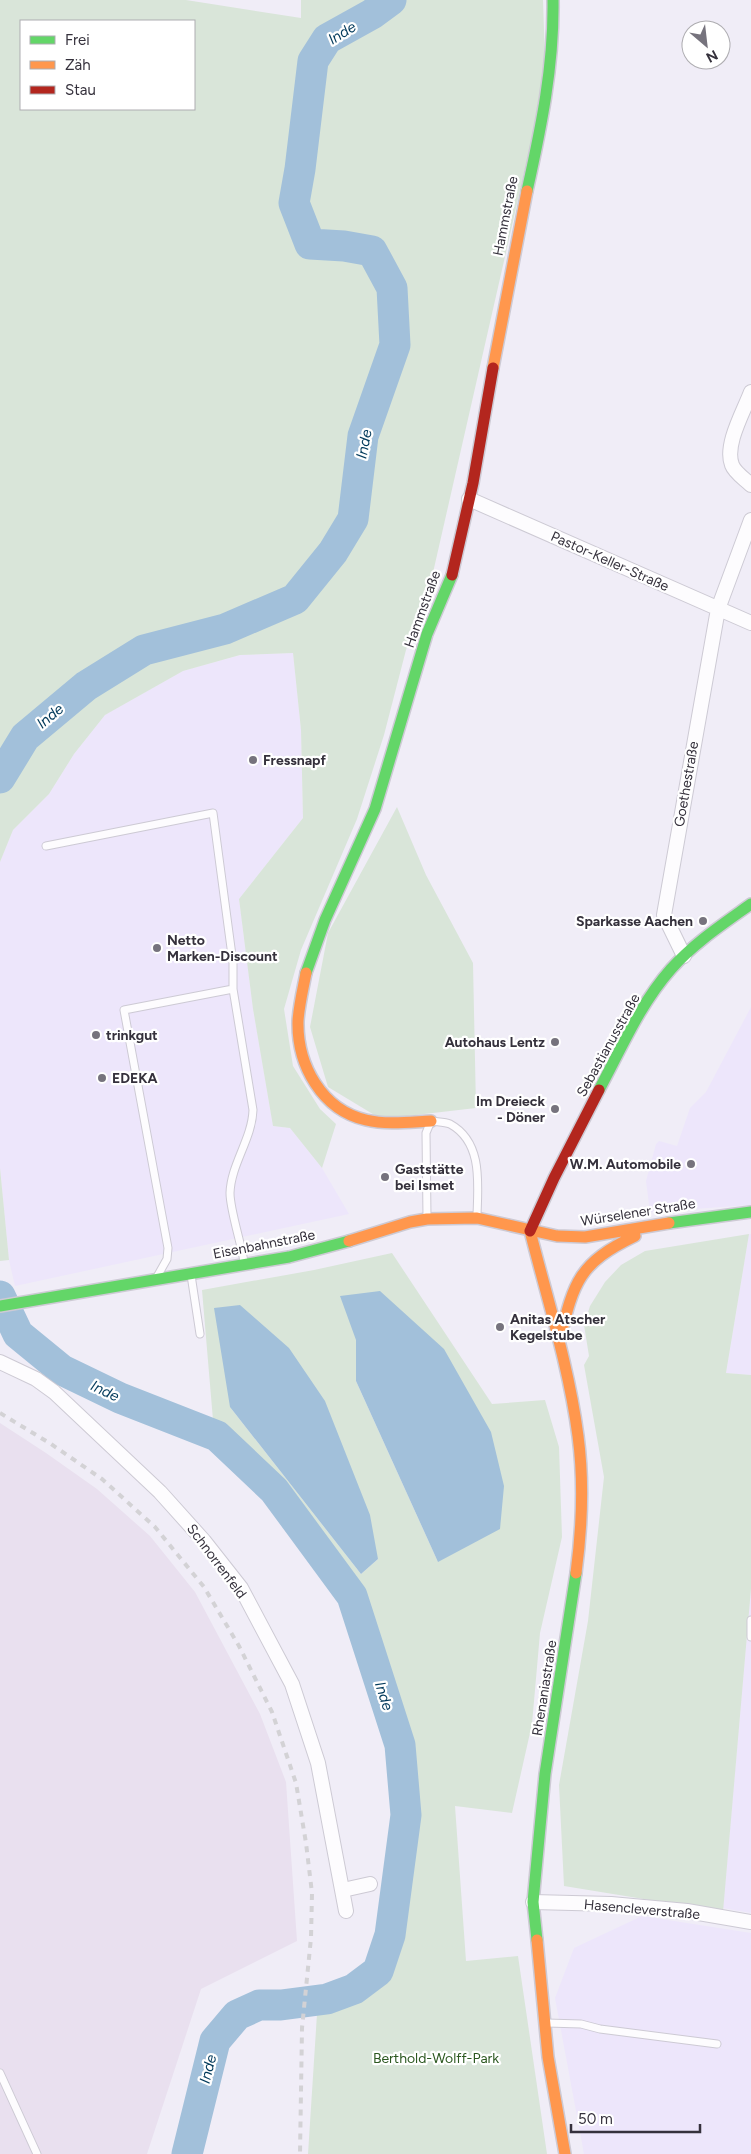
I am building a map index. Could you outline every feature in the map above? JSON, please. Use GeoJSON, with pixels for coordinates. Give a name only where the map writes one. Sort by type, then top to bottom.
{"type":"FeatureCollection","features":[{"type":"Feature","properties":{"kind":"main road","name":"Hammstraße"},"geometry":{"type":"LineString","coordinates":[[431,1121],[366,1121],[332,1104],[315,1085],[300,1048],[297,1012],[307,969],[328,915],[376,808],[428,630],[454,568],[470,499],[501,315],[552,65],[553,0]]}},
{"type":"Feature","properties":{"kind":"main road","name":"Sebastianusstraße"},"geometry":{"type":"LineString","coordinates":[[530,1231],[546,1192],[634,1024],[656,989],[684,956],[751,904]]}},
{"type":"Feature","properties":{"kind":"main road","name":"Würselener Straße"},"geometry":{"type":"LineString","coordinates":[[530,1231],[557,1236],[585,1237],[661,1224],[751,1212]]}},
{"type":"Feature","properties":{"kind":"main road","name":"Eisenbahnstraße"},"geometry":{"type":"LineString","coordinates":[[0,1306],[289,1257],[426,1219],[476,1218],[530,1231]]}},
{"type":"Feature","properties":{"kind":"main road"},"geometry":{"type":"LineString","coordinates":[[559,1343],[571,1291],[593,1260],[613,1245],[661,1224]]}},
{"type":"Feature","properties":{"kind":"main road","name":"Rhenaniastraße"},"geometry":{"type":"LineString","coordinates":[[530,1231],[559,1343],[578,1435],[582,1468],[581,1534],[545,1774],[533,1902],[548,2057],[565,2154]]}},
{"type":"Feature","properties":{"kind":"street"},"geometry":{"type":"LineString","coordinates":[[751,392],[732,440],[730,454],[732,465],[751,485]]}},
{"type":"Feature","properties":{"kind":"street","name":"Pastor-Keller-Straße"},"geometry":{"type":"LineString","coordinates":[[470,499],[751,623]]}},
{"type":"Feature","properties":{"kind":"street","name":"Goethestraße"},"geometry":{"type":"LineString","coordinates":[[684,956],[664,915],[718,609],[751,520]]}},
{"type":"Feature","properties":{"kind":"street","name":"Schnorrenfeld"},"geometry":{"type":"LineString","coordinates":[[0,1362],[36,1379],[68,1406],[160,1492],[204,1541],[241,1588],[292,1684],[318,1763],[346,1911]]}},
{"type":"Feature","properties":{"kind":"street"},"geometry":{"type":"LineString","coordinates":[[343,1890],[370,1884]]}},
{"type":"Feature","properties":{"kind":"street","name":"Hasencleverstraße"},"geometry":{"type":"LineString","coordinates":[[533,1902],[611,1904],[751,1922]]}},
{"type":"Feature","properties":{"kind":"lane"},"geometry":{"type":"LineString","coordinates":[[46,846],[213,813],[233,963],[233,989],[253,1110],[230,1192],[244,1265]]}},
{"type":"Feature","properties":{"kind":"lane"},"geometry":{"type":"LineString","coordinates":[[156,1279],[167,1259],[168,1248],[124,1010],[233,989]]}},
{"type":"Feature","properties":{"kind":"lane"},"geometry":{"type":"LineString","coordinates":[[426,1219],[426,1133],[431,1121],[449,1124],[463,1134],[472,1148],[478,1171],[476,1218]]}},
{"type":"Feature","properties":{"kind":"lane"},"geometry":{"type":"LineString","coordinates":[[190,1273],[200,1334]]}},
{"type":"Feature","properties":{"kind":"lane"},"geometry":{"type":"LineString","coordinates":[[751,1620],[751,1637]]}},
{"type":"Feature","properties":{"kind":"lane"},"geometry":{"type":"LineString","coordinates":[[545,2023],[581,2024],[600,2029],[717,2044]]}},
{"type":"Feature","properties":{"kind":"lane"},"geometry":{"type":"LineString","coordinates":[[0,2073],[37,2154]]}},
{"type":"Feature","properties":{"kind":"shaded area"},"geometry":{"type":"Polygon","coordinates":[[[293,653],[301,730],[303,818],[239,899],[253,1009],[273,1126],[290,1128],[322,1168],[349,1214],[15,1286],[9,1260],[0,1168],[0,862],[13,830],[49,794],[74,754],[105,715],[183,671],[241,655],[293,653]]]}},
{"type":"Feature","properties":{"kind":"shaded area"},"geometry":{"type":"Polygon","coordinates":[[[751,1007],[751,1205],[650,1212],[646,1181],[656,1144],[659,1141],[677,1146],[690,1108],[706,1092],[751,1007]]]}},
{"type":"Feature","properties":{"kind":"shaded area"},"geometry":{"type":"Polygon","coordinates":[[[749,1234],[751,1234],[751,1375],[726,1373],[749,1234]]]}},
{"type":"Feature","properties":{"kind":"shaded area"},"geometry":{"type":"Polygon","coordinates":[[[0,1423],[97,1489],[150,1536],[195,1592],[260,1714],[286,1782],[297,1941],[201,1989],[147,2154],[0,2154],[0,1423]]]}},
{"type":"Feature","properties":{"kind":"shaded area"},"geometry":{"type":"Polygon","coordinates":[[[751,1590],[751,1913],[723,1908],[751,1590]]]}},
{"type":"Feature","properties":{"kind":"shaded area"},"geometry":{"type":"Polygon","coordinates":[[[642,1916],[751,1933],[751,2154],[584,2154],[555,1998],[574,1948],[642,1916]]]}},
{"type":"Feature","properties":{"kind":"green space"},"geometry":{"type":"Polygon","coordinates":[[[0,0],[186,0],[301,18],[301,0],[543,0],[545,62],[532,138],[432,577],[406,650],[384,735],[357,819],[301,950],[284,1009],[293,1066],[320,1109],[336,1124],[322,1168],[290,1128],[273,1126],[253,1009],[239,899],[303,818],[301,730],[293,653],[240,655],[183,671],[105,715],[74,754],[49,794],[13,830],[0,862],[0,0]]]}},
{"type":"Feature","properties":{"kind":"green space"},"geometry":{"type":"Polygon","coordinates":[[[397,807],[426,875],[473,963],[476,1108],[381,1119],[328,1087],[310,1027],[328,933],[397,807]]]}},
{"type":"Feature","properties":{"kind":"green space"},"geometry":{"type":"Polygon","coordinates":[[[0,1168],[9,1260],[0,1261],[0,1168]]]}},
{"type":"Feature","properties":{"kind":"green space"},"geometry":{"type":"Polygon","coordinates":[[[749,1234],[726,1373],[751,1375],[751,1589],[723,1912],[564,1886],[559,1785],[588,1621],[604,1477],[584,1365],[589,1356],[584,1325],[590,1306],[605,1282],[621,1265],[645,1251],[749,1234]]]}},
{"type":"Feature","properties":{"kind":"green space","name":"Berthold-Wolff-Park"},"geometry":{"type":"Polygon","coordinates":[[[392,1253],[492,1404],[545,1400],[559,1447],[562,1537],[540,1633],[532,1724],[512,1813],[455,1806],[466,1961],[518,1956],[547,2154],[308,2154],[317,2014],[370,1988],[392,1963],[416,1843],[413,1784],[398,1714],[359,1597],[335,1558],[290,1499],[213,1420],[202,1290],[314,1270],[392,1253]],[[356,1340],[356,1381],[438,1562],[356,1340]],[[230,1407],[361,1574],[378,1559],[230,1407]]]}},
{"type":"Feature","properties":{"kind":"water"},"geometry":{"type":"Polygon","coordinates":[[[380,1291],[444,1349],[491,1432],[504,1486],[500,1529],[438,1562],[356,1381],[356,1340],[340,1296],[380,1291]]]}},
{"type":"Feature","properties":{"kind":"water"},"geometry":{"type":"Polygon","coordinates":[[[240,1305],[289,1348],[325,1401],[370,1515],[378,1559],[361,1574],[230,1407],[214,1308],[240,1305]]]}},
{"type":"Feature","properties":{"kind":"waterway","name":"Inde"},"geometry":{"type":"LineString","coordinates":[[0,778],[25,737],[86,686],[144,650],[225,629],[295,599],[333,552],[353,519],[363,436],[395,345],[392,288],[372,251],[344,246],[310,244],[294,203],[313,61],[327,39],[372,14],[391,0]]}},
{"type":"Feature","properties":{"kind":"waterway","name":"Inde"},"geometry":{"type":"LineString","coordinates":[[0,1296],[18,1334],[62,1370],[120,1398],[217,1436],[274,1490],[352,1596],[400,1745],[406,1815],[390,1935],[378,1971],[354,1989],[327,1999],[281,2005],[259,2005],[237,2015],[215,2041],[187,2154]]}},
{"type":"Feature","properties":{"kind":"railway"},"geometry":{"type":"LineString","coordinates":[[0,1413],[51,1444],[102,1479],[155,1527],[204,1587],[239,1646],[272,1712],[296,1783],[312,1893],[311,1938],[302,2028],[300,2154]]}},
{"type":"Feature","properties":{"kind":"traffic: fast"},"geometry":{"type":"LineString","coordinates":[[527,191],[542,120],[549,73],[553,0]]}},
{"type":"Feature","properties":{"kind":"traffic: fast"},"geometry":{"type":"LineString","coordinates":[[306,973],[325,920],[375,809],[427,634],[452,575]]}},
{"type":"Feature","properties":{"kind":"traffic: fast"},"geometry":{"type":"LineString","coordinates":[[599,1090],[632,1027],[650,997],[671,969],[709,934],[751,904]]}},
{"type":"Feature","properties":{"kind":"traffic: fast"},"geometry":{"type":"LineString","coordinates":[[669,1223],[751,1212]]}},
{"type":"Feature","properties":{"kind":"traffic: fast"},"geometry":{"type":"LineString","coordinates":[[0,1306],[289,1257],[349,1241]]}},
{"type":"Feature","properties":{"kind":"traffic: fast"},"geometry":{"type":"LineString","coordinates":[[537,1940],[533,1902],[545,1774],[576,1573]]}},
{"type":"Feature","properties":{"kind":"traffic: slow"},"geometry":{"type":"LineString","coordinates":[[493,368],[527,191]]}},
{"type":"Feature","properties":{"kind":"traffic: slow"},"geometry":{"type":"LineString","coordinates":[[306,973],[298,1021],[299,1037],[307,1069],[325,1096],[350,1115],[374,1122],[431,1121]]}},
{"type":"Feature","properties":{"kind":"traffic: slow"},"geometry":{"type":"LineString","coordinates":[[349,1241],[410,1222],[427,1219],[477,1218],[557,1236],[585,1237],[669,1223]]}},
{"type":"Feature","properties":{"kind":"traffic: slow"},"geometry":{"type":"LineString","coordinates":[[530,1231],[563,1358],[578,1436],[582,1504],[576,1573]]}},
{"type":"Feature","properties":{"kind":"traffic: slow"},"geometry":{"type":"LineString","coordinates":[[560,1339],[575,1288],[590,1265],[602,1255],[635,1236]]}},
{"type":"Feature","properties":{"kind":"traffic: slow"},"geometry":{"type":"LineString","coordinates":[[537,1940],[548,2057],[565,2154]]}},
{"type":"Feature","properties":{"kind":"traffic: jam"},"geometry":{"type":"LineString","coordinates":[[452,575],[473,483],[493,368]]}},
{"type":"Feature","properties":{"kind":"traffic: jam"},"geometry":{"type":"LineString","coordinates":[[530,1231],[554,1178],[599,1090]]}},
{"type":"Feature","properties":{"kind":"place","name":"Fressnapf"},"geometry":{"type":"Point","coordinates":[253,760]}},
{"type":"Feature","properties":{"kind":"place","name":"Sparkasse Aachen"},"geometry":{"type":"Point","coordinates":[703,921]}},
{"type":"Feature","properties":{"kind":"place","name":"Netto Marken-Discount"},"geometry":{"type":"Point","coordinates":[157,948]}},
{"type":"Feature","properties":{"kind":"place","name":"trinkgut"},"geometry":{"type":"Point","coordinates":[96,1035]}},
{"type":"Feature","properties":{"kind":"place","name":"Autohaus Lentz"},"geometry":{"type":"Point","coordinates":[555,1042]}},
{"type":"Feature","properties":{"kind":"place","name":"EDEKA"},"geometry":{"type":"Point","coordinates":[102,1078]}},
{"type":"Feature","properties":{"kind":"place","name":"Im Dreieck - Döner"},"geometry":{"type":"Point","coordinates":[555,1109]}},
{"type":"Feature","properties":{"kind":"place","name":"W.M. Automobile"},"geometry":{"type":"Point","coordinates":[691,1164]}},
{"type":"Feature","properties":{"kind":"place","name":"Gaststätte bei Ismet"},"geometry":{"type":"Point","coordinates":[385,1177]}},
{"type":"Feature","properties":{"kind":"place","name":"Anitas Atscher Kegelstube"},"geometry":{"type":"Point","coordinates":[500,1327]}}]}
